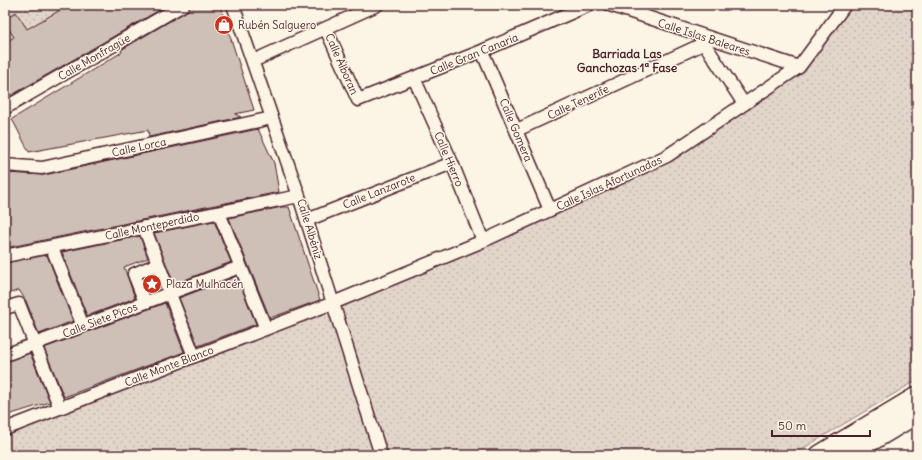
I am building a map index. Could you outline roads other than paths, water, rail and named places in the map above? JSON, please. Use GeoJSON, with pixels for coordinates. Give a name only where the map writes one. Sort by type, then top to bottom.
{"type":"FeatureCollection","features":[{"type":"Feature","properties":{"kind":"main road"},"geometry":{"type":"LineString","coordinates":[[819,455],[917,396]]}},
{"type":"Feature","properties":{"kind":"main road"},"geometry":{"type":"LineString","coordinates":[[849,455],[917,414]]}},
{"type":"Feature","properties":{"kind":"street","name":"Calle Monfragüe"},"geometry":{"type":"LineString","coordinates":[[5,108],[183,5]]}},
{"type":"Feature","properties":{"kind":"street","name":"Calle Albéniz"},"geometry":{"type":"LineString","coordinates":[[233,5],[307,220],[381,455]]}},
{"type":"Feature","properties":{"kind":"street"},"geometry":{"type":"LineString","coordinates":[[253,61],[377,5]]}},
{"type":"Feature","properties":{"kind":"street","name":"Calle Gran Canaria"},"geometry":{"type":"LineString","coordinates":[[358,100],[482,51],[589,5]]}},
{"type":"Feature","properties":{"kind":"street","name":"Calle Islas Baleares"},"geometry":{"type":"LineString","coordinates":[[610,5],[702,40],[799,67]]}},
{"type":"Feature","properties":{"kind":"street","name":"Calle Islas Afortunadas"},"geometry":{"type":"LineString","coordinates":[[333,303],[483,241],[667,156],[799,67],[845,5]]}},
{"type":"Feature","properties":{"kind":"street","name":"Calle Alboran"},"geometry":{"type":"LineString","coordinates":[[326,28],[358,100]]}},
{"type":"Feature","properties":{"kind":"street"},"geometry":{"type":"LineString","coordinates":[[702,40],[744,104]]}},
{"type":"Feature","properties":{"kind":"street","name":"Calle Tenerife"},"geometry":{"type":"LineString","coordinates":[[517,130],[702,40]]}},
{"type":"Feature","properties":{"kind":"street","name":"Calle Gomera"},"geometry":{"type":"LineString","coordinates":[[482,51],[550,210]]}},
{"type":"Feature","properties":{"kind":"street","name":"Calle Hierro"},"geometry":{"type":"LineString","coordinates":[[414,78],[452,163],[483,241]]}},
{"type":"Feature","properties":{"kind":"street","name":"Calle Lorca"},"geometry":{"type":"LineString","coordinates":[[5,165],[42,168],[272,118]]}},
{"type":"Feature","properties":{"kind":"street","name":"Calle Lanzarote"},"geometry":{"type":"LineString","coordinates":[[307,220],[452,163]]}},
{"type":"Feature","properties":{"kind":"street","name":"Calle Monteperdido"},"geometry":{"type":"LineString","coordinates":[[5,256],[52,248],[144,227],[299,196]]}},
{"type":"Feature","properties":{"kind":"street"},"geometry":{"type":"LineString","coordinates":[[218,213],[266,329]]}},
{"type":"Feature","properties":{"kind":"street"},"geometry":{"type":"LineString","coordinates":[[144,227],[194,356]]}},
{"type":"Feature","properties":{"kind":"street"},"geometry":{"type":"LineString","coordinates":[[52,248],[83,326]]}},
{"type":"Feature","properties":{"kind":"street"},"geometry":{"type":"LineString","coordinates":[[145,302],[134,274],[158,264]]}},
{"type":"Feature","properties":{"kind":"street","name":"Calle Siete Picos"},"geometry":{"type":"LineString","coordinates":[[6,352],[35,345],[240,267]]}},
{"type":"Feature","properties":{"kind":"street","name":"Calle Monte Blanco"},"geometry":{"type":"LineString","coordinates":[[5,429],[333,303]]}},
{"type":"Feature","properties":{"kind":"street"},"geometry":{"type":"LineString","coordinates":[[5,308],[19,304],[60,408]]}},
{"type":"Feature","properties":{"kind":"place","name":"Rubén Salguero"},"geometry":{"type":"Point","coordinates":[224,25]}},
{"type":"Feature","properties":{"kind":"place","name":"Plaza Mulhacén"},"geometry":{"type":"Point","coordinates":[152,284]}},
{"type":"Feature","properties":{"kind":"district","name":"Barriada Las Ganchozas 1ª Fase"},"geometry":{"type":"Point","coordinates":[627,61]}}]}
